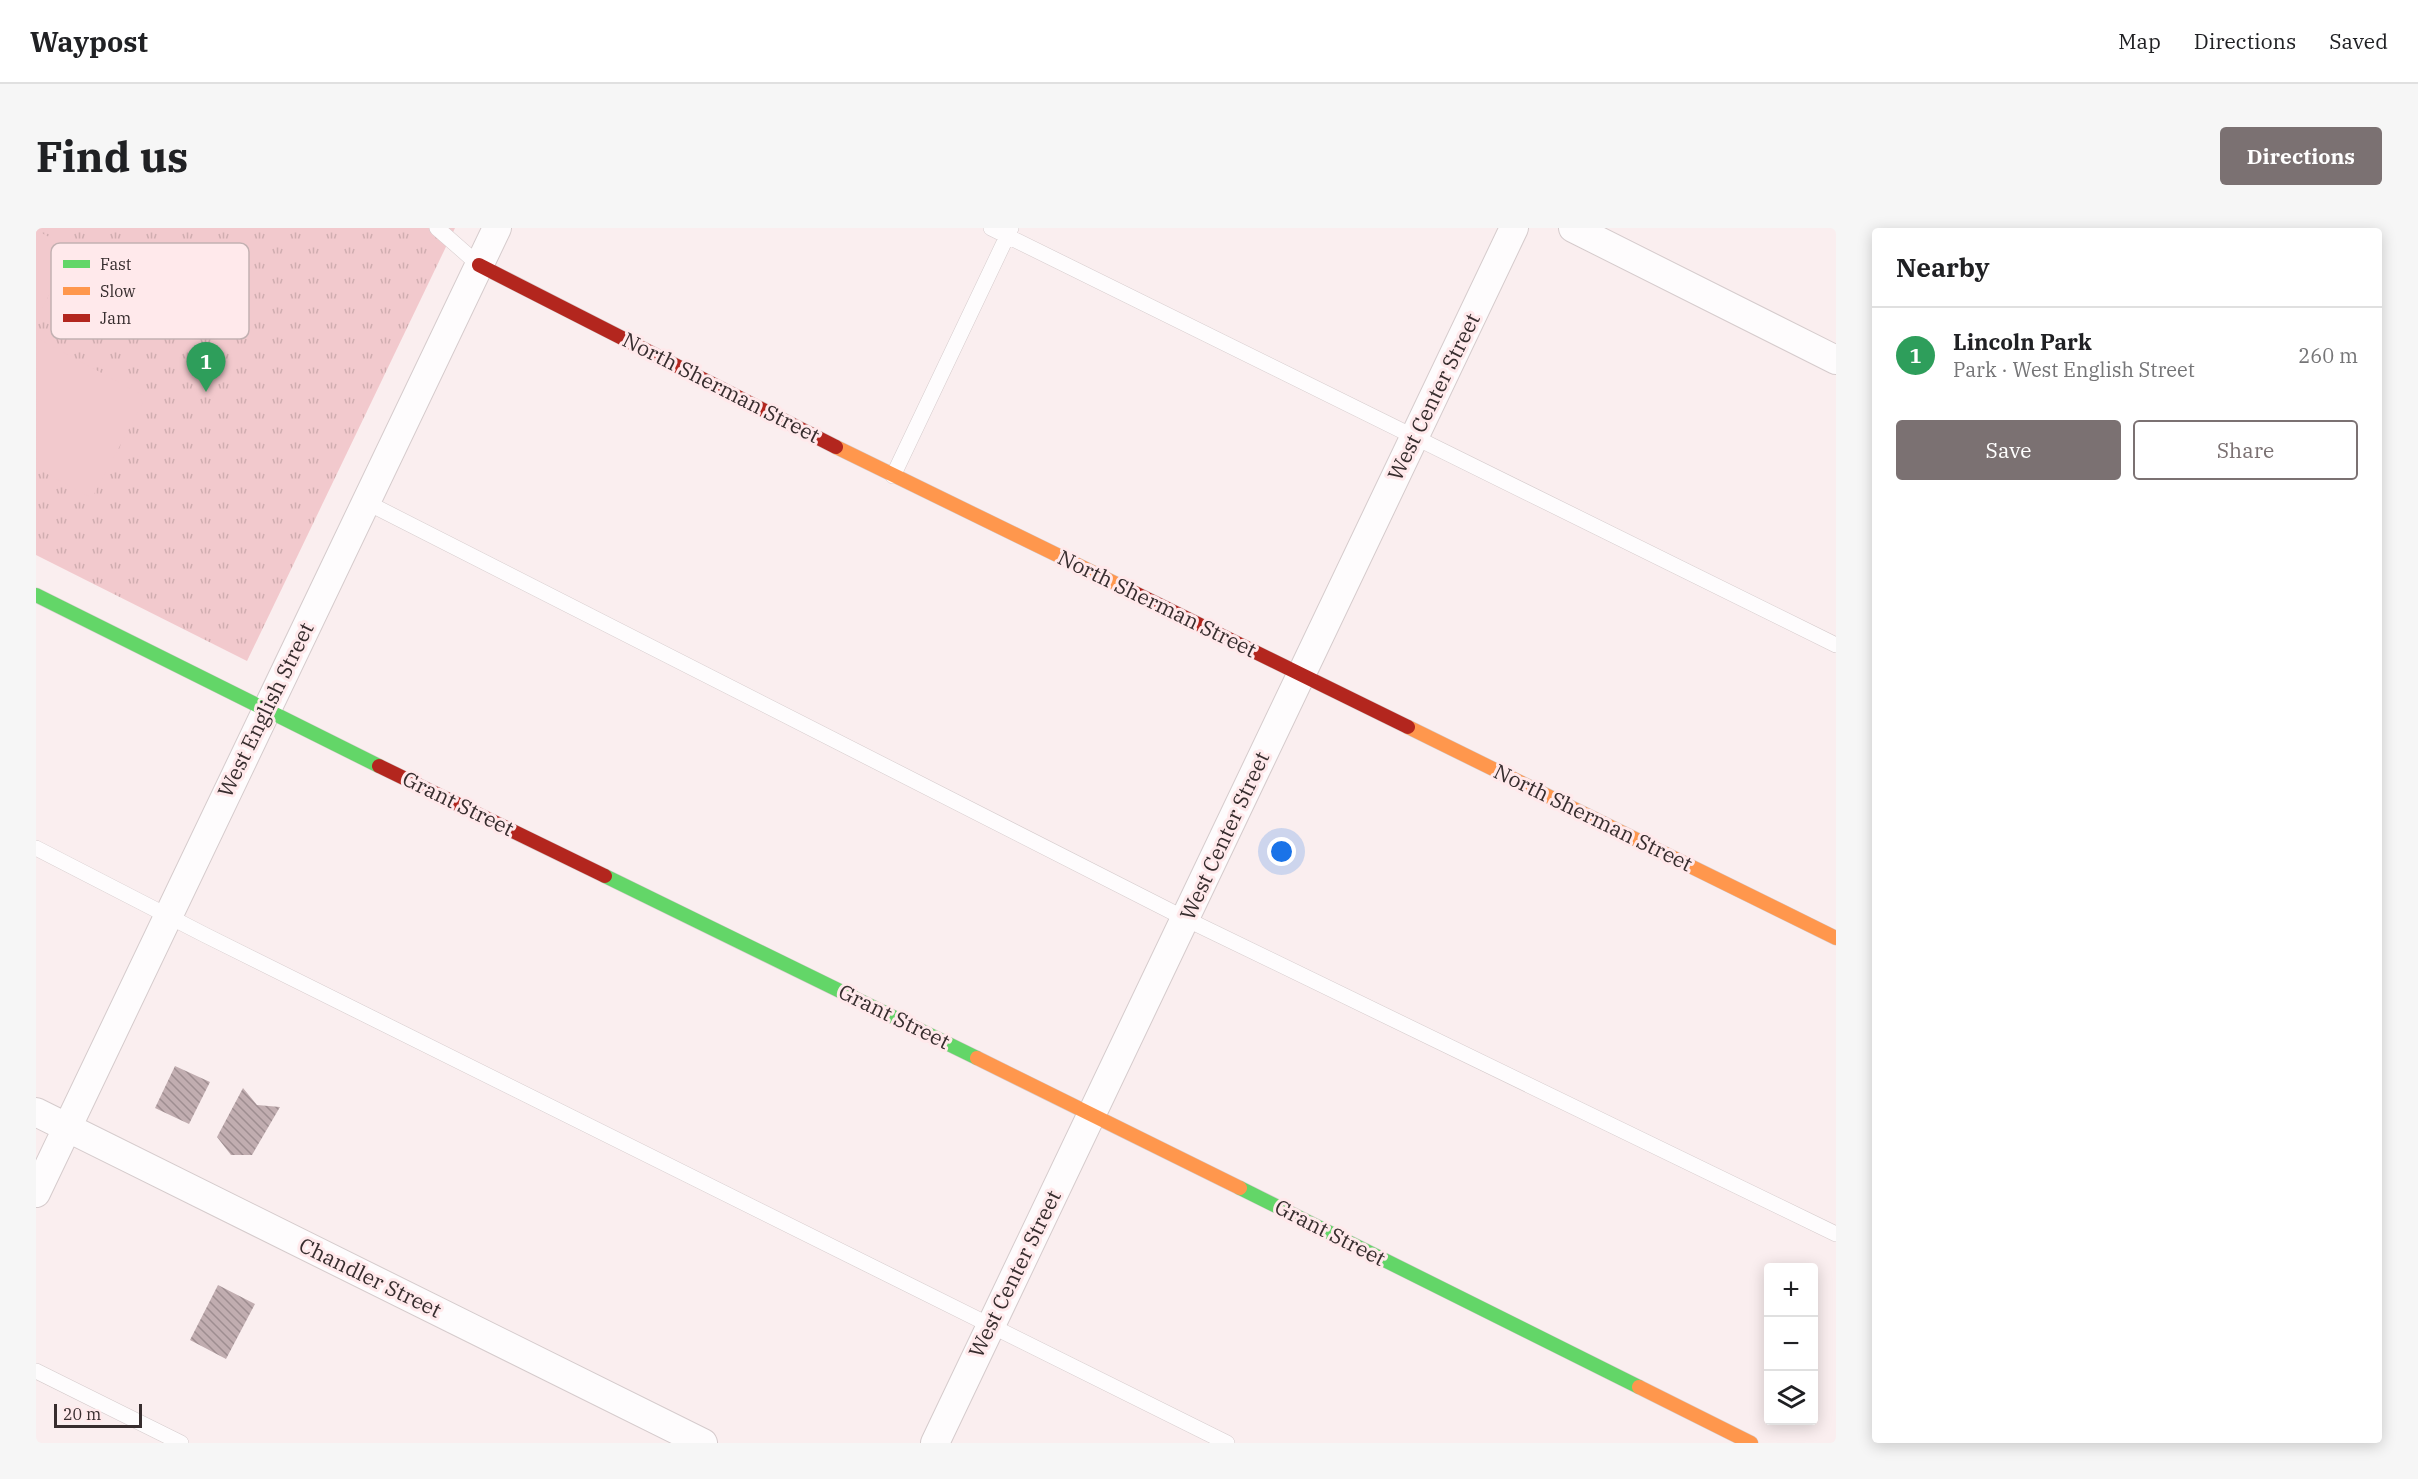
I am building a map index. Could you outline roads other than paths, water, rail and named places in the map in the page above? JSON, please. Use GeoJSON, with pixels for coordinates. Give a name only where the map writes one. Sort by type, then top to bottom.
{"type":"FeatureCollection","features":[{"type":"Feature","properties":{"kind":"street","name":"West English Street"},"geometry":{"type":"LineString","coordinates":[[36,1193],[497,228]]}},
{"type":"Feature","properties":{"kind":"street","name":"West Center Street"},"geometry":{"type":"LineString","coordinates":[[935,1443],[1514,228]]}},
{"type":"Feature","properties":{"kind":"street"},"geometry":{"type":"LineString","coordinates":[[1573,228],[1836,360]]}},
{"type":"Feature","properties":{"kind":"street","name":"North Sherman Street"},"geometry":{"type":"LineString","coordinates":[[479,265],[893,476],[1836,938]]}},
{"type":"Feature","properties":{"kind":"street","name":"Grant Street"},"geometry":{"type":"LineString","coordinates":[[36,595],[1092,1114],[1751,1443]]}},
{"type":"Feature","properties":{"kind":"street","name":"Chandler Street"},"geometry":{"type":"LineString","coordinates":[[36,1112],[703,1443]]}},
{"type":"Feature","properties":{"kind":"lane"},"geometry":{"type":"LineString","coordinates":[[437,228],[479,265]]}},
{"type":"Feature","properties":{"kind":"lane"},"geometry":{"type":"LineString","coordinates":[[991,228],[1009,232],[1836,645]]}},
{"type":"Feature","properties":{"kind":"lane"},"geometry":{"type":"LineString","coordinates":[[893,476],[1009,232]]}},
{"type":"Feature","properties":{"kind":"lane"},"geometry":{"type":"LineString","coordinates":[[366,502],[1186,919],[1836,1234]]}},
{"type":"Feature","properties":{"kind":"lane"},"geometry":{"type":"LineString","coordinates":[[36,848],[168,916],[1227,1443]]}},
{"type":"Feature","properties":{"kind":"lane"},"geometry":{"type":"LineString","coordinates":[[36,1371],[181,1443]]}},
{"type":"Feature","properties":{"kind":"place","name":"Lincoln Park"},"geometry":{"type":"Point","coordinates":[206,392]}}]}
